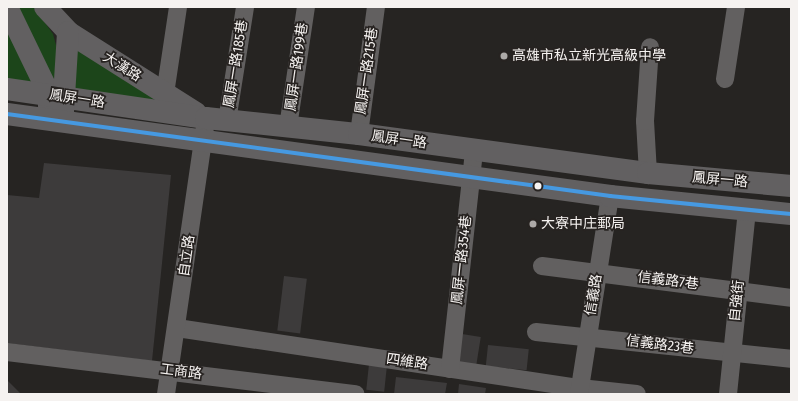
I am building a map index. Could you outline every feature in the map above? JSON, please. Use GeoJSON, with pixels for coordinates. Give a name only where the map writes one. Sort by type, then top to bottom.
{"type":"FeatureCollection","features":[{"type":"Feature","properties":{"kind":"main road"},"geometry":{"type":"LineString","coordinates":[[7,7],[57,96]]}},
{"type":"Feature","properties":{"kind":"main road","name":"大漢路"},"geometry":{"type":"LineString","coordinates":[[45,7],[68,32],[165,94],[206,118]]}},
{"type":"Feature","properties":{"kind":"main road"},"geometry":{"type":"LineString","coordinates":[[55,120],[57,96],[68,32]]}},
{"type":"Feature","properties":{"kind":"main road","name":"鳳屏一路"},"geometry":{"type":"LineString","coordinates":[[7,89],[227,121],[359,134],[474,151],[648,173],[791,186]]}},
{"type":"Feature","properties":{"kind":"main road","name":"鳳屏一路"},"geometry":{"type":"LineString","coordinates":[[7,114],[610,196],[791,214]]}},
{"type":"Feature","properties":{"kind":"street"},"geometry":{"type":"LineString","coordinates":[[165,94],[178,7]]}},
{"type":"Feature","properties":{"kind":"street","name":"鳳屏一路185巷"},"geometry":{"type":"LineString","coordinates":[[227,121],[245,7]]}},
{"type":"Feature","properties":{"kind":"street","name":"鳳屏一路199巷"},"geometry":{"type":"LineString","coordinates":[[288,127],[306,7]]}},
{"type":"Feature","properties":{"kind":"street","name":"鳳屏一路215巷"},"geometry":{"type":"LineString","coordinates":[[359,134],[376,7]]}},
{"type":"Feature","properties":{"kind":"street"},"geometry":{"type":"LineString","coordinates":[[725,79],[736,7]]}},
{"type":"Feature","properties":{"kind":"street"},"geometry":{"type":"LineString","coordinates":[[648,173],[645,121],[650,47]]}},
{"type":"Feature","properties":{"kind":"street","name":"自立路"},"geometry":{"type":"LineString","coordinates":[[166,394],[177,328],[206,118]]}},
{"type":"Feature","properties":{"kind":"street","name":"鳳屏一路354巷"},"geometry":{"type":"LineString","coordinates":[[450,369],[474,151]]}},
{"type":"Feature","properties":{"kind":"street","name":"信義路"},"geometry":{"type":"LineString","coordinates":[[579,391],[610,196]]}},
{"type":"Feature","properties":{"kind":"street","name":"自強街"},"geometry":{"type":"LineString","coordinates":[[728,394],[747,209]]}},
{"type":"Feature","properties":{"kind":"street","name":"信義路7巷"},"geometry":{"type":"LineString","coordinates":[[542,266],[791,298]]}},
{"type":"Feature","properties":{"kind":"street","name":"四維路"},"geometry":{"type":"LineString","coordinates":[[177,328],[450,369],[579,391],[637,394]]}},
{"type":"Feature","properties":{"kind":"street","name":"信義路23巷"},"geometry":{"type":"LineString","coordinates":[[536,332],[588,336],[791,359]]}},
{"type":"Feature","properties":{"kind":"street","name":"工商路"},"geometry":{"type":"LineString","coordinates":[[7,352],[170,370],[241,387],[353,394]]}},
{"type":"Feature","properties":{"kind":"green space"},"geometry":{"type":"Polygon","coordinates":[[[17,7],[34,7],[53,34],[59,56],[52,88],[17,7]]]}},
{"type":"Feature","properties":{"kind":"green space"},"geometry":{"type":"Polygon","coordinates":[[[7,21],[35,86],[7,84],[7,21]]]}},
{"type":"Feature","properties":{"kind":"green space"},"geometry":{"type":"Polygon","coordinates":[[[75,46],[157,100],[74,92],[75,46]]]}},
{"type":"Feature","properties":{"kind":"building"},"geometry":{"type":"Polygon","coordinates":[[[44,163],[171,175],[152,361],[7,343],[7,195],[39,198],[44,163]]]}},
{"type":"Feature","properties":{"kind":"building"},"geometry":{"type":"Polygon","coordinates":[[[284,276],[307,279],[300,333],[277,331],[284,276]]]}},
{"type":"Feature","properties":{"kind":"building"},"geometry":{"type":"Polygon","coordinates":[[[462,334],[481,337],[476,368],[457,365],[462,334]]]}},
{"type":"Feature","properties":{"kind":"building"},"geometry":{"type":"Polygon","coordinates":[[[488,345],[529,349],[527,370],[486,366],[488,345]]]}},
{"type":"Feature","properties":{"kind":"building"},"geometry":{"type":"Polygon","coordinates":[[[369,364],[387,366],[384,392],[366,390],[369,364]]]}},
{"type":"Feature","properties":{"kind":"building"},"geometry":{"type":"Polygon","coordinates":[[[396,377],[447,383],[445,394],[394,394],[396,377]]]}},
{"type":"Feature","properties":{"kind":"building"},"geometry":{"type":"Polygon","coordinates":[[[7,380],[21,394],[7,394],[7,380]]]}},
{"type":"Feature","properties":{"kind":"building"},"geometry":{"type":"Polygon","coordinates":[[[459,384],[486,388],[485,394],[458,394],[459,384]]]}},
{"type":"Feature","properties":{"kind":"transit line"},"geometry":{"type":"LineString","coordinates":[[7,114],[610,196],[791,214]]}},
{"type":"Feature","properties":{"kind":"place","name":"高雄市私立新光高級中學"},"geometry":{"type":"Point","coordinates":[504,56]}},
{"type":"Feature","properties":{"kind":"place","name":"大寮中庄郵局"},"geometry":{"type":"Point","coordinates":[533,224]}}]}
